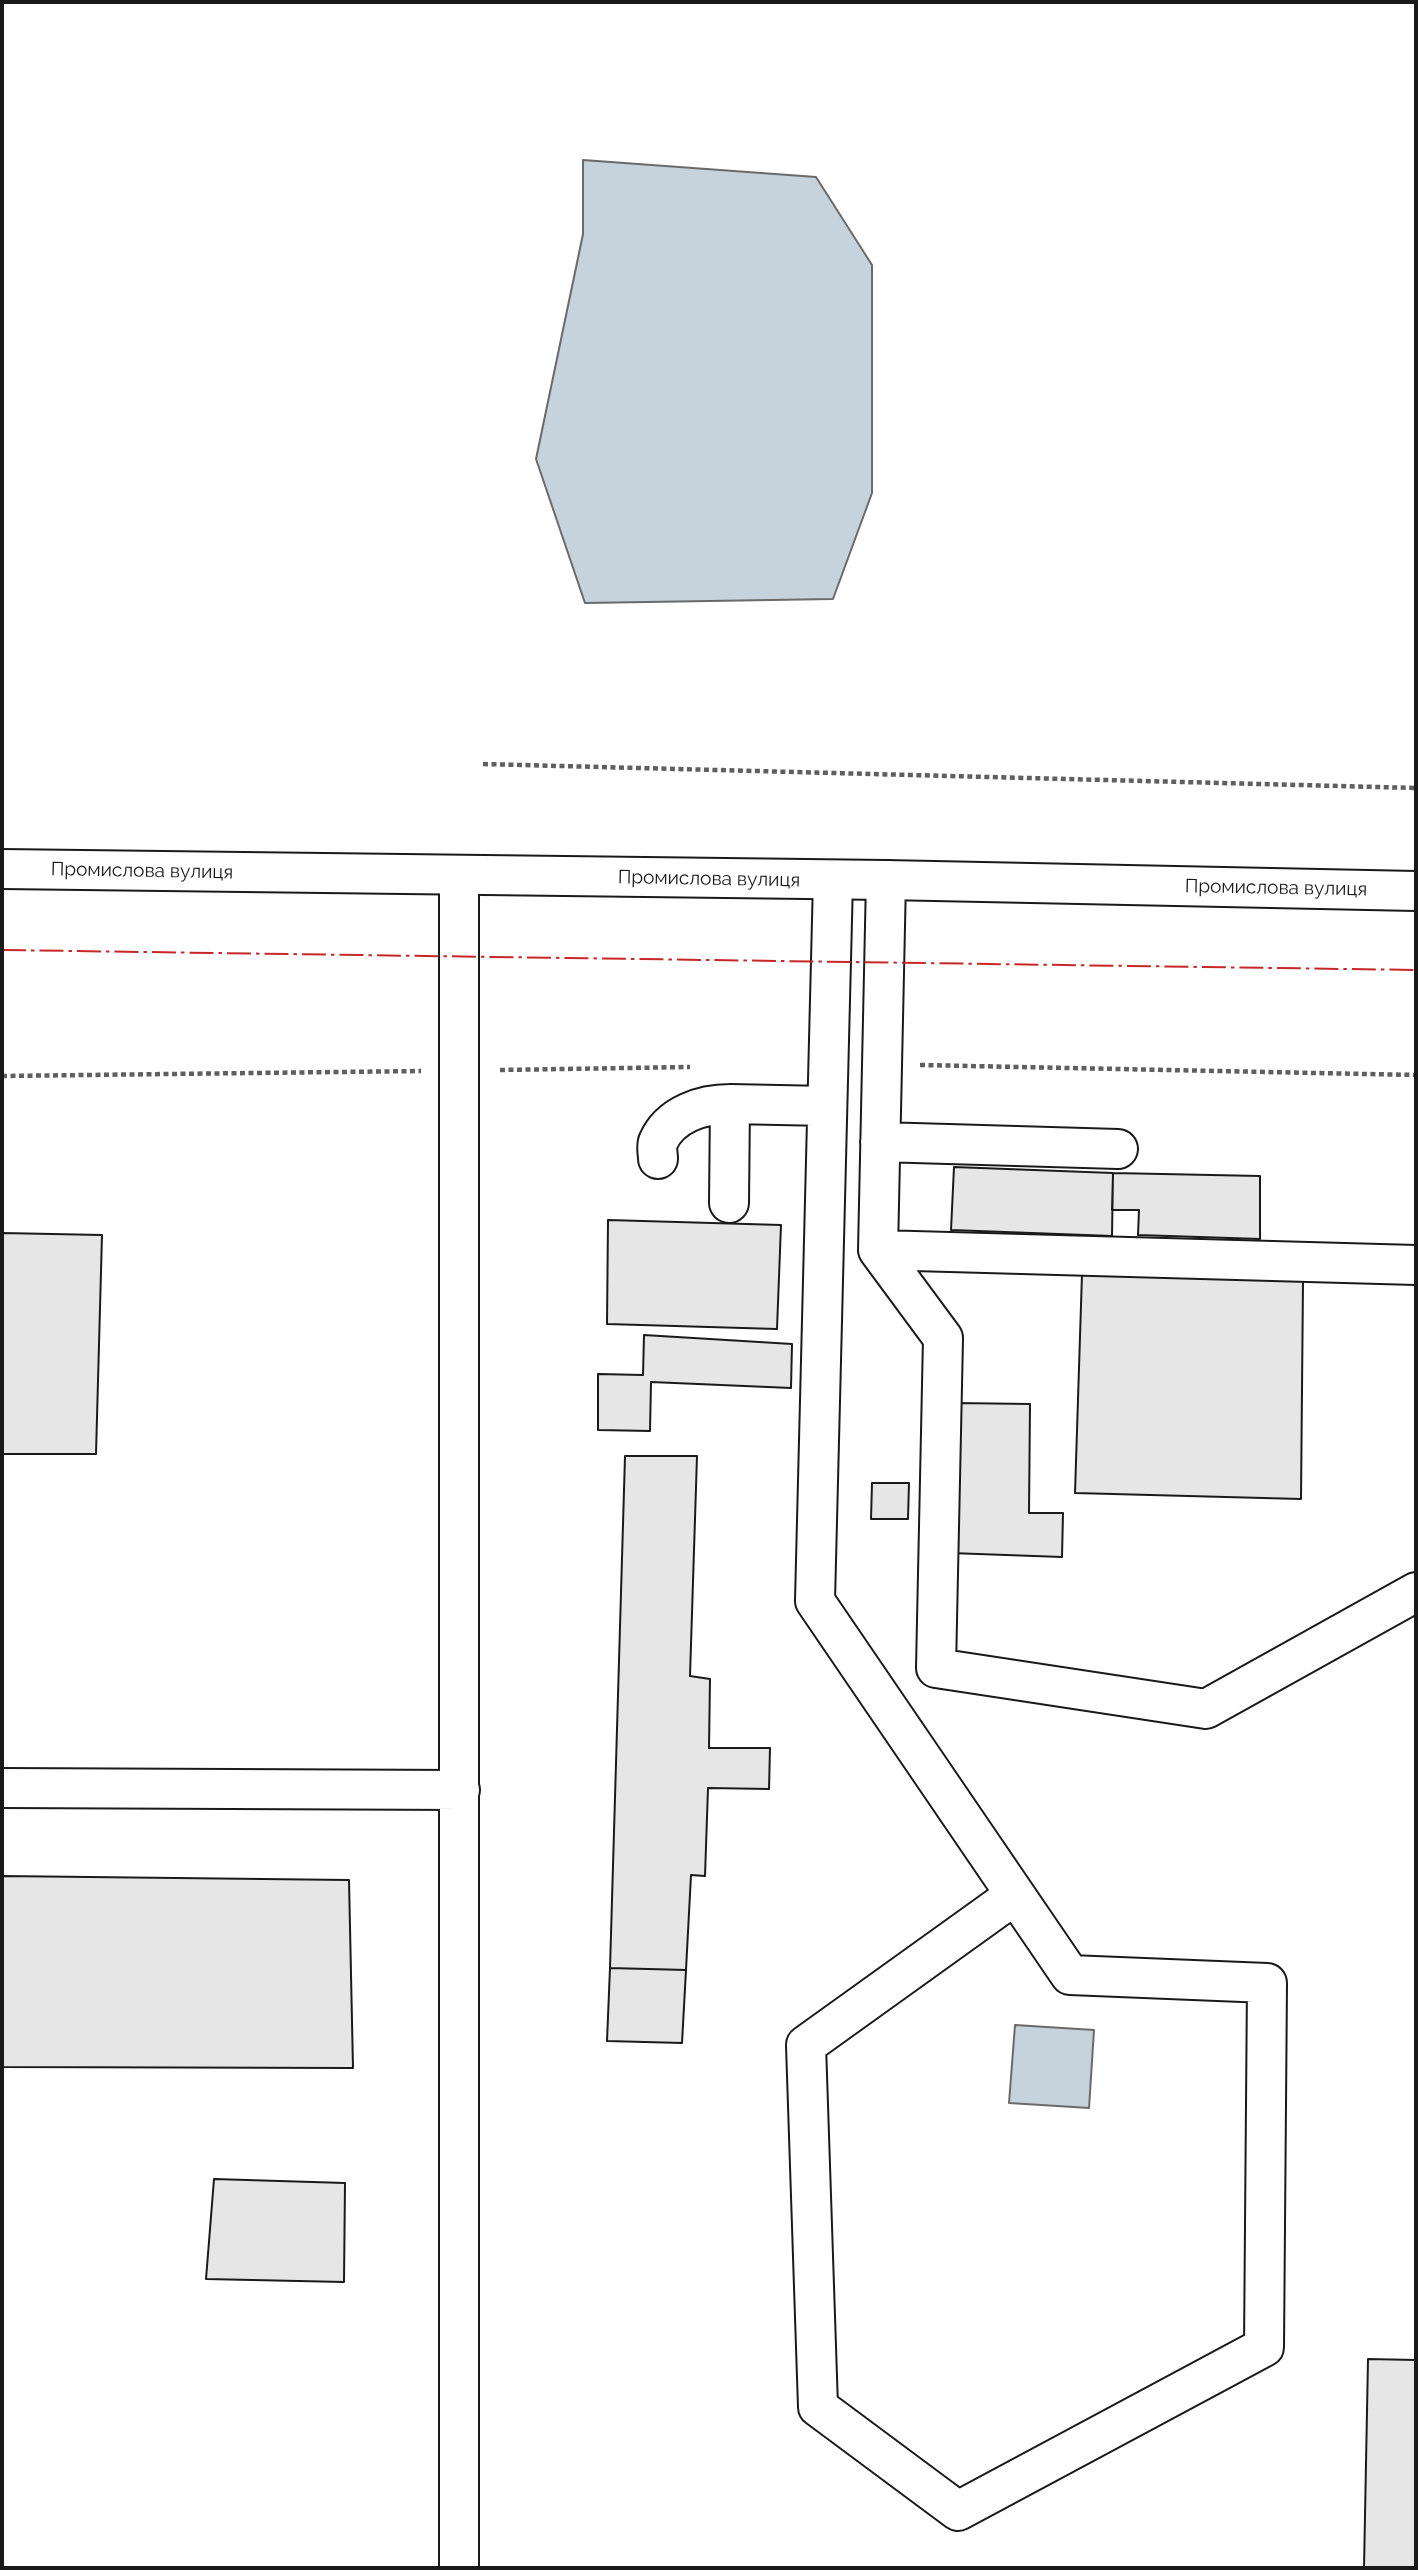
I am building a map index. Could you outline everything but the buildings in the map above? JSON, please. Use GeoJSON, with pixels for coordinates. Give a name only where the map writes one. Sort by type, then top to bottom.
{"type":"FeatureCollection","features":[{"type":"Feature","properties":{"kind":"main road","name":"Промислова вулиця"},"geometry":{"type":"LineString","coordinates":[[2,869],[886,880],[1416,891]]}},
{"type":"Feature","properties":{"kind":"main road"},"geometry":{"type":"LineString","coordinates":[[459,2568],[460,875]]}},
{"type":"Feature","properties":{"kind":"main road"},"geometry":{"type":"LineString","coordinates":[[833,880],[815,1601],[1070,1975],[1267,1983],[1264,2347],[958,2511],[818,2407],[806,2045],[1015,1895]]}},
{"type":"Feature","properties":{"kind":"main road"},"geometry":{"type":"LineString","coordinates":[[886,880],[878,1250],[943,1338],[936,1668],[1206,1709],[1416,1592]]}},
{"type":"Feature","properties":{"kind":"main road"},"geometry":{"type":"LineString","coordinates":[[658,1159],[657,1143],[677,1118],[708,1104],[827,1107]]}},
{"type":"Feature","properties":{"kind":"main road"},"geometry":{"type":"LineString","coordinates":[[729,1203],[730,1104]]}},
{"type":"Feature","properties":{"kind":"main road"},"geometry":{"type":"LineString","coordinates":[[880,1142],[1118,1149]]}},
{"type":"Feature","properties":{"kind":"main road"},"geometry":{"type":"LineString","coordinates":[[878,1250],[1416,1265]]}},
{"type":"Feature","properties":{"kind":"main road"},"geometry":{"type":"LineString","coordinates":[[2,1788],[460,1790]]}},
{"type":"Feature","properties":{"kind":"path"},"geometry":{"type":"LineString","coordinates":[[483,764],[1416,788]]}},
{"type":"Feature","properties":{"kind":"shaded area"},"geometry":{"type":"Polygon","coordinates":[[[583,160],[816,177],[872,265],[872,493],[833,599],[585,603],[536,459],[583,234],[583,160]]]}},
{"type":"Feature","properties":{"kind":"shaded area"},"geometry":{"type":"Polygon","coordinates":[[[1015,2025],[1094,2030],[1089,2108],[1009,2103],[1015,2025]]]}},
{"type":"Feature","properties":{"kind":"power"},"geometry":{"type":"LineString","coordinates":[[2,950],[1416,970]]}}]}
